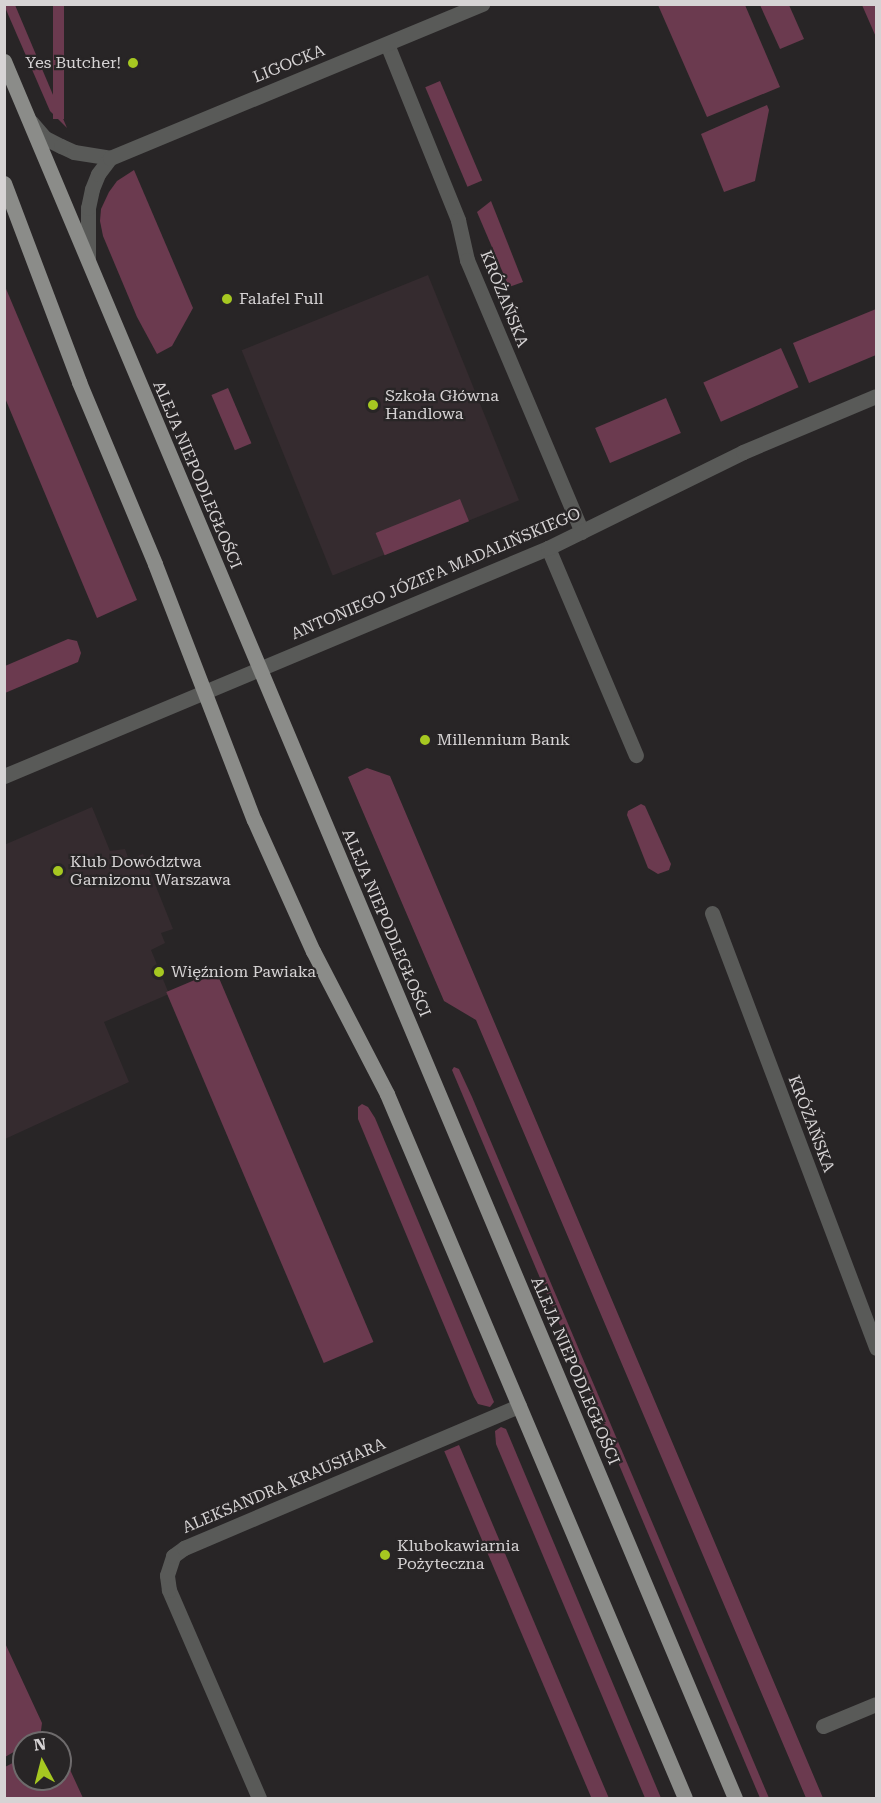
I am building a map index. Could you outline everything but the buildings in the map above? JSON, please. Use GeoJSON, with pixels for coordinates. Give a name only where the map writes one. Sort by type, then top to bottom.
{"type":"FeatureCollection","features":[{"type":"Feature","properties":{"kind":"main road","name":"ALEJA NIEPODLEGŁOŚCI"},"geometry":{"type":"LineString","coordinates":[[4,61],[735,1798]]}},
{"type":"Feature","properties":{"kind":"main road"},"geometry":{"type":"LineString","coordinates":[[4,183],[8,200],[79,382],[205,692],[254,820],[313,951],[387,1094],[684,1798]]}},
{"type":"Feature","properties":{"kind":"street","name":"LIGOCKA"},"geometry":{"type":"LineString","coordinates":[[110,158],[482,4]]}},
{"type":"Feature","properties":{"kind":"street","name":"KRÓŻAŃSKA"},"geometry":{"type":"LineString","coordinates":[[387,44],[458,220],[467,260],[582,532]]}},
{"type":"Feature","properties":{"kind":"street"},"geometry":{"type":"LineString","coordinates":[[30,121],[45,138],[61,146],[74,152],[110,158],[98,174],[88,208],[88,261]]}},
{"type":"Feature","properties":{"kind":"street","name":"ANTONIEGO JÓZEFA MADALIŃSKIEGO"},"geometry":{"type":"LineString","coordinates":[[4,777],[548,548],[743,452],[876,396]]}},
{"type":"Feature","properties":{"kind":"street"},"geometry":{"type":"LineString","coordinates":[[548,548],[636,755]]}},
{"type":"Feature","properties":{"kind":"street","name":"KRÓŻAŃSKA"},"geometry":{"type":"LineString","coordinates":[[712,913],[876,1348]]}},
{"type":"Feature","properties":{"kind":"street","name":"ALEKSANDRA KRAUSHARA"},"geometry":{"type":"LineString","coordinates":[[259,1798],[169,1590],[167,1575],[173,1556],[184,1548],[519,1406]]}},
{"type":"Feature","properties":{"kind":"street"},"geometry":{"type":"LineString","coordinates":[[823,1726],[876,1704]]}},
{"type":"Feature","properties":{"kind":"shaded area"},"geometry":{"type":"Polygon","coordinates":[[[4,5],[15,5],[67,128],[50,111],[4,5]]]}},
{"type":"Feature","properties":{"kind":"shaded area"},"geometry":{"type":"Polygon","coordinates":[[[53,5],[64,5],[64,119],[53,119],[53,5]]]}},
{"type":"Feature","properties":{"kind":"shaded area"},"geometry":{"type":"Polygon","coordinates":[[[658,5],[745,5],[780,87],[707,117],[658,5]]]}},
{"type":"Feature","properties":{"kind":"shaded area"},"geometry":{"type":"Polygon","coordinates":[[[760,5],[789,5],[804,39],[780,49],[760,5]]]}},
{"type":"Feature","properties":{"kind":"shaded area"},"geometry":{"type":"Polygon","coordinates":[[[862,5],[876,5],[876,37],[862,5]]]}},
{"type":"Feature","properties":{"kind":"shaded area"},"geometry":{"type":"Polygon","coordinates":[[[440,81],[482,180],[467,187],[425,87],[440,81]]]}},
{"type":"Feature","properties":{"kind":"shaded area"},"geometry":{"type":"Polygon","coordinates":[[[767,105],[769,110],[755,181],[724,192],[701,134],[767,105]]]}},
{"type":"Feature","properties":{"kind":"shaded area"},"geometry":{"type":"Polygon","coordinates":[[[134,170],[193,308],[172,346],[157,354],[137,317],[103,236],[100,221],[101,209],[109,192],[117,181],[134,170]]]}},
{"type":"Feature","properties":{"kind":"shaded area"},"geometry":{"type":"Polygon","coordinates":[[[491,201],[523,282],[509,287],[477,212],[491,201]]]}},
{"type":"Feature","properties":{"kind":"shaded area","name":"Szkoła Główna Handlowa"},"geometry":{"type":"Polygon","coordinates":[[[428,275],[519,500],[333,576],[242,350],[428,275]]]}},
{"type":"Feature","properties":{"kind":"shaded area"},"geometry":{"type":"Polygon","coordinates":[[[4,284],[137,600],[97,618],[5,398],[4,284]]]}},
{"type":"Feature","properties":{"kind":"shaded area"},"geometry":{"type":"Polygon","coordinates":[[[876,309],[876,355],[809,383],[793,343],[876,309]]]}},
{"type":"Feature","properties":{"kind":"shaded area"},"geometry":{"type":"Polygon","coordinates":[[[781,348],[798,387],[721,422],[703,383],[781,348]]]}},
{"type":"Feature","properties":{"kind":"shaded area"},"geometry":{"type":"Polygon","coordinates":[[[228,388],[251,443],[235,450],[211,395],[228,388]]]}},
{"type":"Feature","properties":{"kind":"shaded area"},"geometry":{"type":"Polygon","coordinates":[[[666,398],[681,433],[610,463],[595,428],[666,398]]]}},
{"type":"Feature","properties":{"kind":"shaded area"},"geometry":{"type":"Polygon","coordinates":[[[460,499],[469,521],[385,555],[376,533],[460,499]]]}},
{"type":"Feature","properties":{"kind":"shaded area"},"geometry":{"type":"Polygon","coordinates":[[[68,639],[77,641],[81,653],[78,662],[5,693],[5,666],[68,639]]]}},
{"type":"Feature","properties":{"kind":"shaded area"},"geometry":{"type":"Polygon","coordinates":[[[367,768],[390,776],[823,1798],[806,1798],[476,1020],[444,1001],[348,777],[367,768]]]}},
{"type":"Feature","properties":{"kind":"shaded area"},"geometry":{"type":"Polygon","coordinates":[[[641,804],[645,806],[671,864],[669,870],[658,874],[648,868],[627,815],[628,811],[641,804]]]}},
{"type":"Feature","properties":{"kind":"shaded area"},"geometry":{"type":"Polygon","coordinates":[[[92,807],[110,851],[125,849],[129,860],[143,854],[173,929],[161,933],[165,943],[151,950],[169,994],[104,1022],[129,1082],[5,1139],[4,845],[92,807]]]}},
{"type":"Feature","properties":{"kind":"shaded area"},"geometry":{"type":"Polygon","coordinates":[[[216,971],[373,1342],[324,1363],[166,992],[216,971]]]}},
{"type":"Feature","properties":{"kind":"shaded area"},"geometry":{"type":"Polygon","coordinates":[[[454,1067],[459,1069],[472,1097],[769,1798],[760,1798],[452,1070],[454,1067]]]}},
{"type":"Feature","properties":{"kind":"shaded area"},"geometry":{"type":"Polygon","coordinates":[[[362,1104],[368,1107],[375,1118],[494,1402],[490,1407],[478,1404],[474,1397],[358,1119],[358,1107],[362,1104]]]}},
{"type":"Feature","properties":{"kind":"shaded area"},"geometry":{"type":"Polygon","coordinates":[[[501,1427],[506,1429],[661,1798],[645,1798],[496,1444],[495,1431],[501,1427]]]}},
{"type":"Feature","properties":{"kind":"shaded area"},"geometry":{"type":"Polygon","coordinates":[[[459,1445],[609,1798],[591,1798],[444,1451],[459,1445]]]}},
{"type":"Feature","properties":{"kind":"shaded area"},"geometry":{"type":"Polygon","coordinates":[[[4,1641],[42,1723],[41,1731],[12,1731],[12,1753],[5,1757],[4,1641]]]}},
{"type":"Feature","properties":{"kind":"shaded area"},"geometry":{"type":"Polygon","coordinates":[[[12,1763],[12,1791],[72,1791],[72,1774],[83,1798],[5,1798],[5,1767],[12,1763]]]}},
{"type":"Feature","properties":{"kind":"place","name":"Yes Butcher!"},"geometry":{"type":"Point","coordinates":[133,63]}},
{"type":"Feature","properties":{"kind":"place","name":"Falafel Full"},"geometry":{"type":"Point","coordinates":[227,299]}},
{"type":"Feature","properties":{"kind":"place","name":"Szkoła Główna Handlowa"},"geometry":{"type":"Point","coordinates":[373,405]}},
{"type":"Feature","properties":{"kind":"place","name":"Millennium Bank"},"geometry":{"type":"Point","coordinates":[425,740]}},
{"type":"Feature","properties":{"kind":"place","name":"Klub Dowództwa Garnizonu Warszawa"},"geometry":{"type":"Point","coordinates":[58,871]}},
{"type":"Feature","properties":{"kind":"place","name":"Więźniom Pawiaka"},"geometry":{"type":"Point","coordinates":[159,972]}},
{"type":"Feature","properties":{"kind":"place","name":"Klubokawiarnia Pożyteczna"},"geometry":{"type":"Point","coordinates":[385,1555]}}]}
